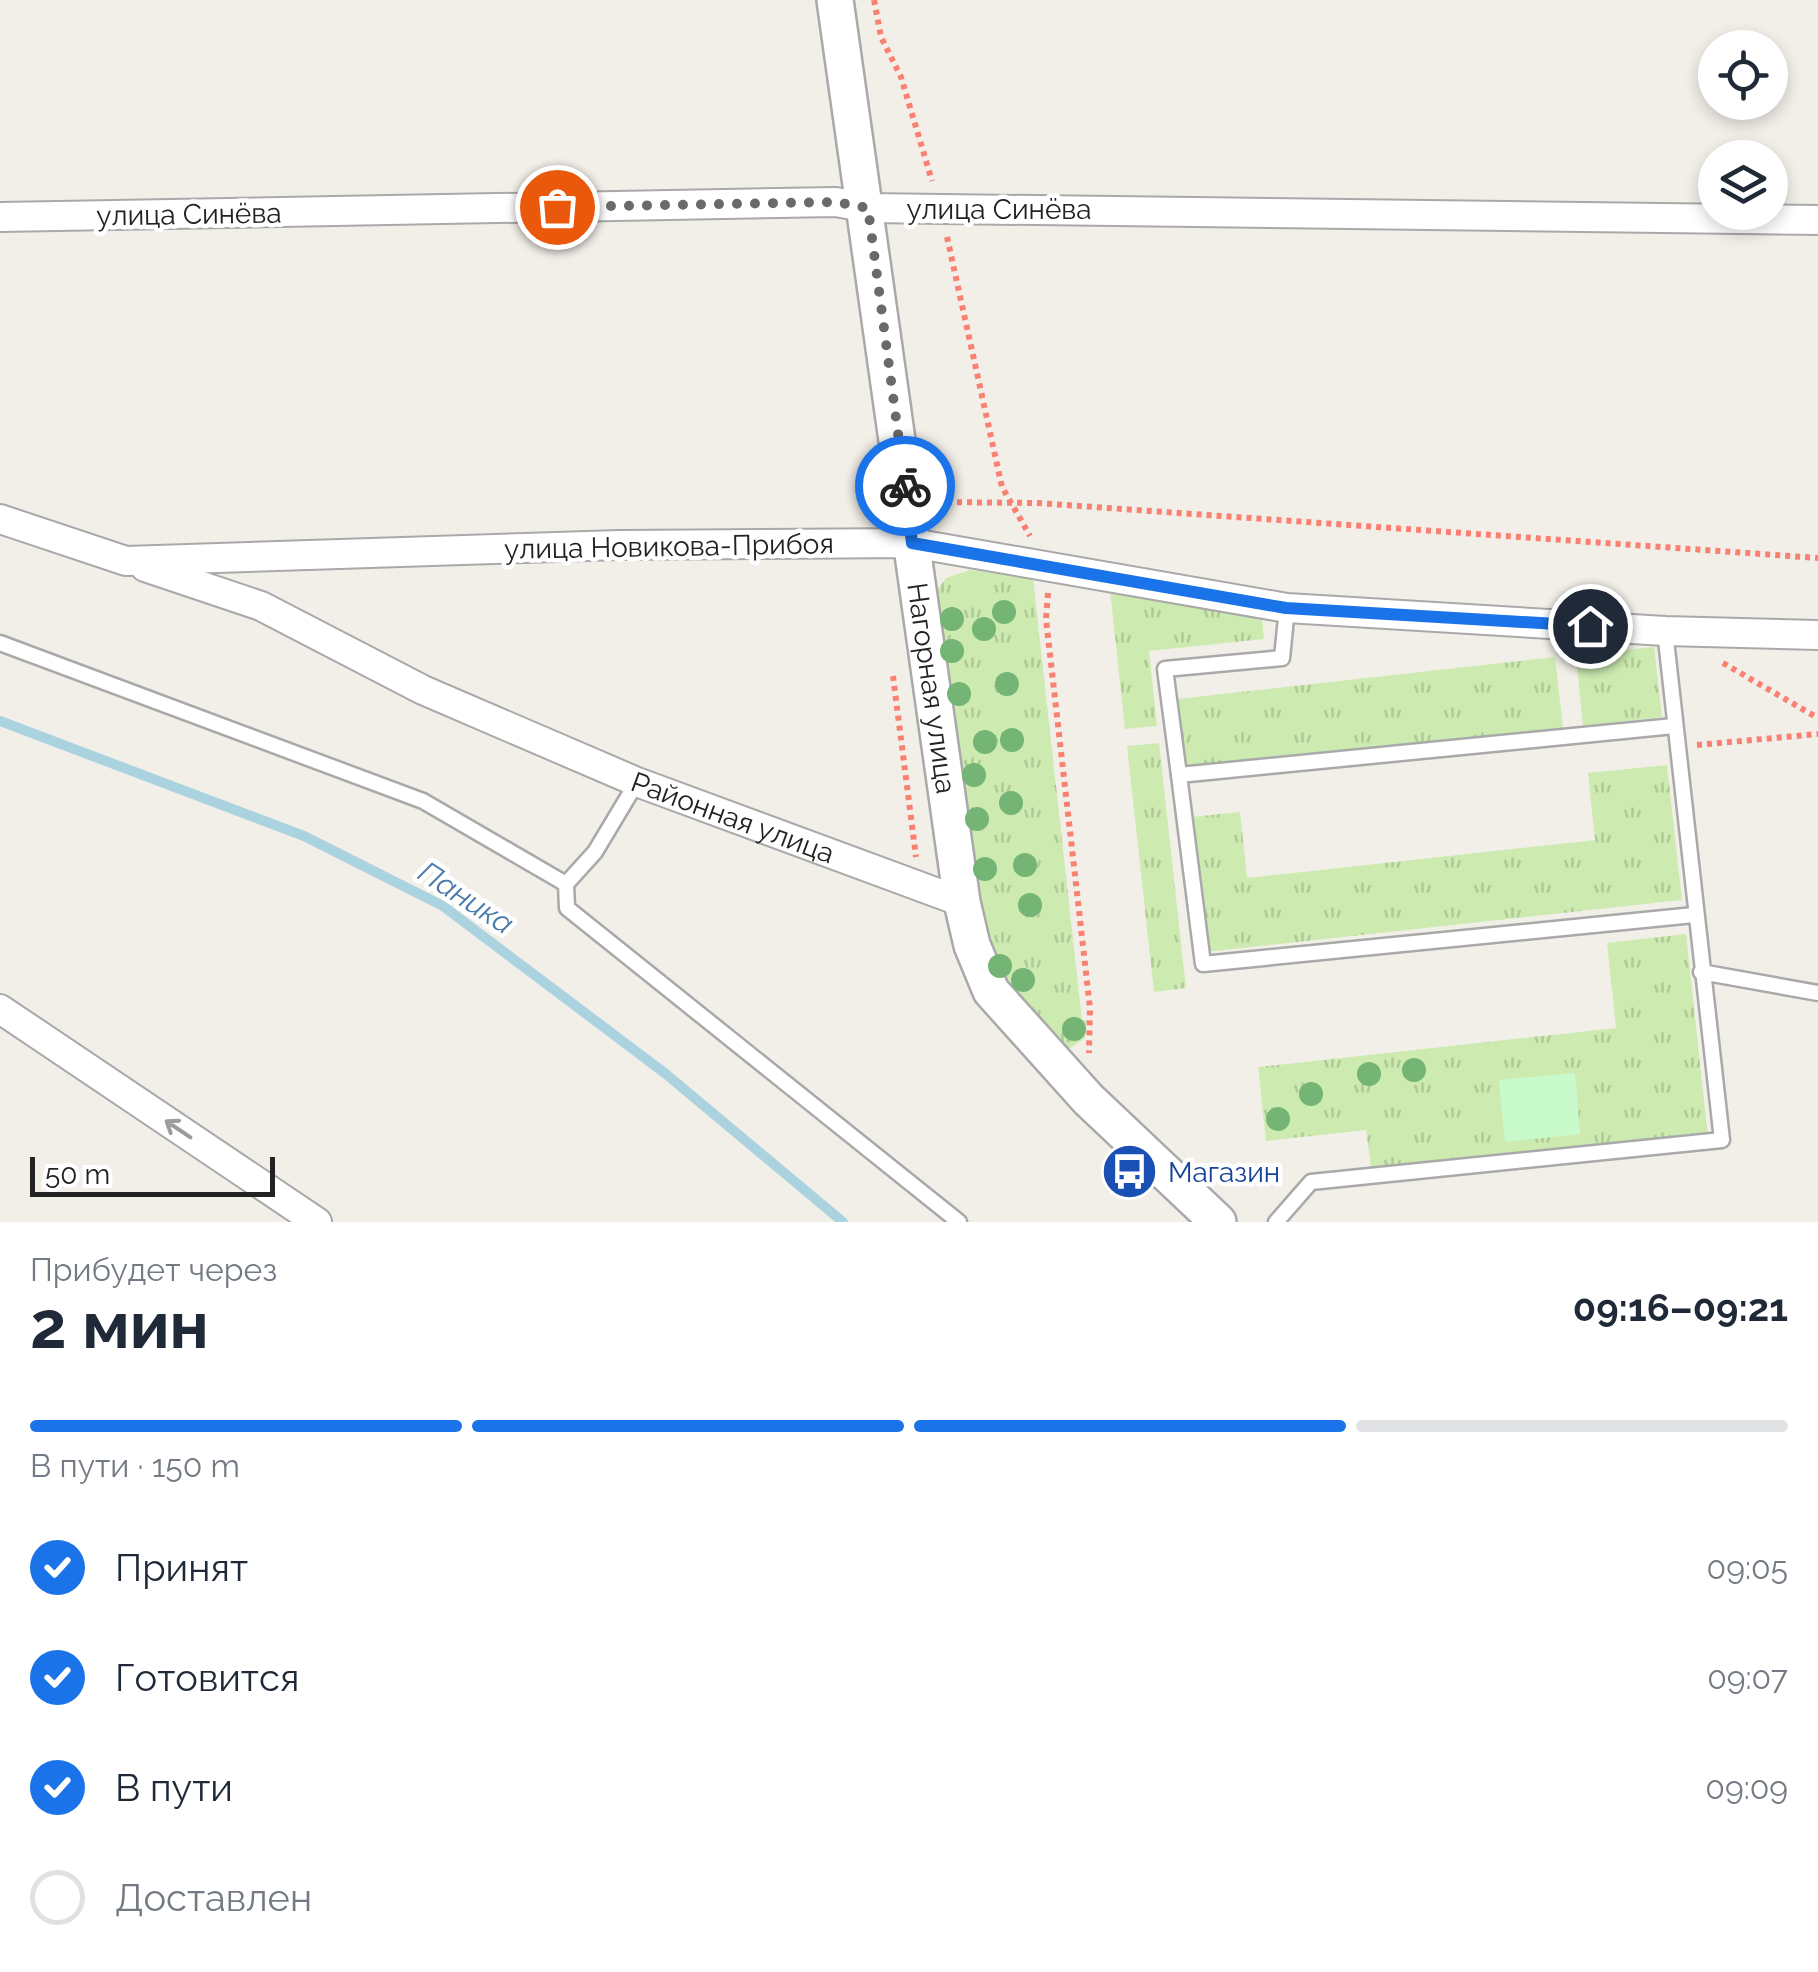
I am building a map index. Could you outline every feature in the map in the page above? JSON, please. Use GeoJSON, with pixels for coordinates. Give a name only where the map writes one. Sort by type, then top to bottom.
{"type":"FeatureCollection","features":[{"type":"Feature","properties":{"kind":"street","name":"Нагорная улица"},"geometry":{"type":"LineString","coordinates":[[835,0],[868,208],[962,902]]}},
{"type":"Feature","properties":{"kind":"street","name":"улица Синёва"},"geometry":{"type":"LineString","coordinates":[[0,217],[836,202],[868,208],[1818,220]]}},
{"type":"Feature","properties":{"kind":"street","name":"улица Новикова-Прибоя"},"geometry":{"type":"LineString","coordinates":[[0,519],[126,560],[620,545],[912,543],[1286,608],[1665,631],[1818,635]]}},
{"type":"Feature","properties":{"kind":"street","name":"Районная улица"},"geometry":{"type":"LineString","coordinates":[[126,560],[261,606],[423,690],[638,782],[962,902]]}},
{"type":"Feature","properties":{"kind":"street"},"geometry":{"type":"LineString","coordinates":[[962,902],[972,945],[1000,1003],[1088,1099],[1218,1222]]}},
{"type":"Feature","properties":{"kind":"street"},"geometry":{"type":"LineString","coordinates":[[0,1009],[317,1222]]}},
{"type":"Feature","properties":{"kind":"lane"},"geometry":{"type":"LineString","coordinates":[[1286,608],[1282,658],[1165,668],[1203,964],[1694,915]]}},
{"type":"Feature","properties":{"kind":"lane"},"geometry":{"type":"LineString","coordinates":[[1276,1222],[1311,1182],[1722,1140],[1665,631]]}},
{"type":"Feature","properties":{"kind":"lane"},"geometry":{"type":"LineString","coordinates":[[0,643],[423,801],[566,884]]}},
{"type":"Feature","properties":{"kind":"lane"},"geometry":{"type":"LineString","coordinates":[[1179,775],[1674,726]]}},
{"type":"Feature","properties":{"kind":"lane"},"geometry":{"type":"LineString","coordinates":[[638,782],[596,852],[566,884],[567,908],[959,1222]]}},
{"type":"Feature","properties":{"kind":"lane"},"geometry":{"type":"LineString","coordinates":[[1701,972],[1818,993]]}},
{"type":"Feature","properties":{"kind":"path"},"geometry":{"type":"LineString","coordinates":[[907,502],[1036,503],[1818,558]]}},
{"type":"Feature","properties":{"kind":"path"},"geometry":{"type":"LineString","coordinates":[[1714,658],[1818,718]]}},
{"type":"Feature","properties":{"kind":"path"},"geometry":{"type":"LineString","coordinates":[[1676,747],[1818,734]]}},
{"type":"Feature","properties":{"kind":"green space"},"geometry":{"type":"Polygon","coordinates":[[[970,570],[1033,578],[1082,1020],[1087,1020],[1085,1038],[1070,1048],[1052,1051],[985,957],[931,598],[946,578],[970,570]]]}},
{"type":"Feature","properties":{"kind":"green space"},"geometry":{"type":"Polygon","coordinates":[[[1110,590],[1262,619],[1264,639],[1149,651],[1157,726],[1125,729],[1110,590]]]}},
{"type":"Feature","properties":{"kind":"green space"},"geometry":{"type":"Polygon","coordinates":[[[1654,647],[1662,717],[1583,726],[1576,655],[1654,647]]]}},
{"type":"Feature","properties":{"kind":"green space"},"geometry":{"type":"Polygon","coordinates":[[[1555,657],[1563,728],[1186,770],[1178,699],[1555,657]]]}},
{"type":"Feature","properties":{"kind":"green space"},"geometry":{"type":"Polygon","coordinates":[[[1159,743],[1186,988],[1154,992],[1127,746],[1159,743]]]}},
{"type":"Feature","properties":{"kind":"green space"},"geometry":{"type":"Polygon","coordinates":[[[1667,765],[1682,900],[1206,952],[1191,817],[1240,812],[1247,878],[1595,840],[1588,773],[1667,765]]]}},
{"type":"Feature","properties":{"kind":"green space"},"geometry":{"type":"Polygon","coordinates":[[[1686,934],[1708,1137],[1372,1174],[1366,1130],[1266,1141],[1258,1067],[1616,1028],[1607,943],[1686,934]]]}},
{"type":"Feature","properties":{"kind":"green space"},"geometry":{"type":"Polygon","coordinates":[[[1575,1073],[1580,1134],[1505,1142],[1499,1080],[1575,1073]]]}},
{"type":"Feature","properties":{"kind":"waterway","name":"Паника"},"geometry":{"type":"LineString","coordinates":[[0,721],[304,836],[443,906],[666,1074],[843,1222]]}},
{"type":"Feature","properties":{"kind":"way so far"},"geometry":{"type":"LineString","coordinates":[[557,207],[836,202],[868,208],[905,486]]}},
{"type":"Feature","properties":{"kind":"place","name":"Магазин"},"geometry":{"type":"Point","coordinates":[1129,1172]}},
{"type":"Feature","properties":{"kind":"route"},"geometry":{"type":"LineString","coordinates":[[905,486],[912,543],[1286,608],[1590,626]]}}]}
